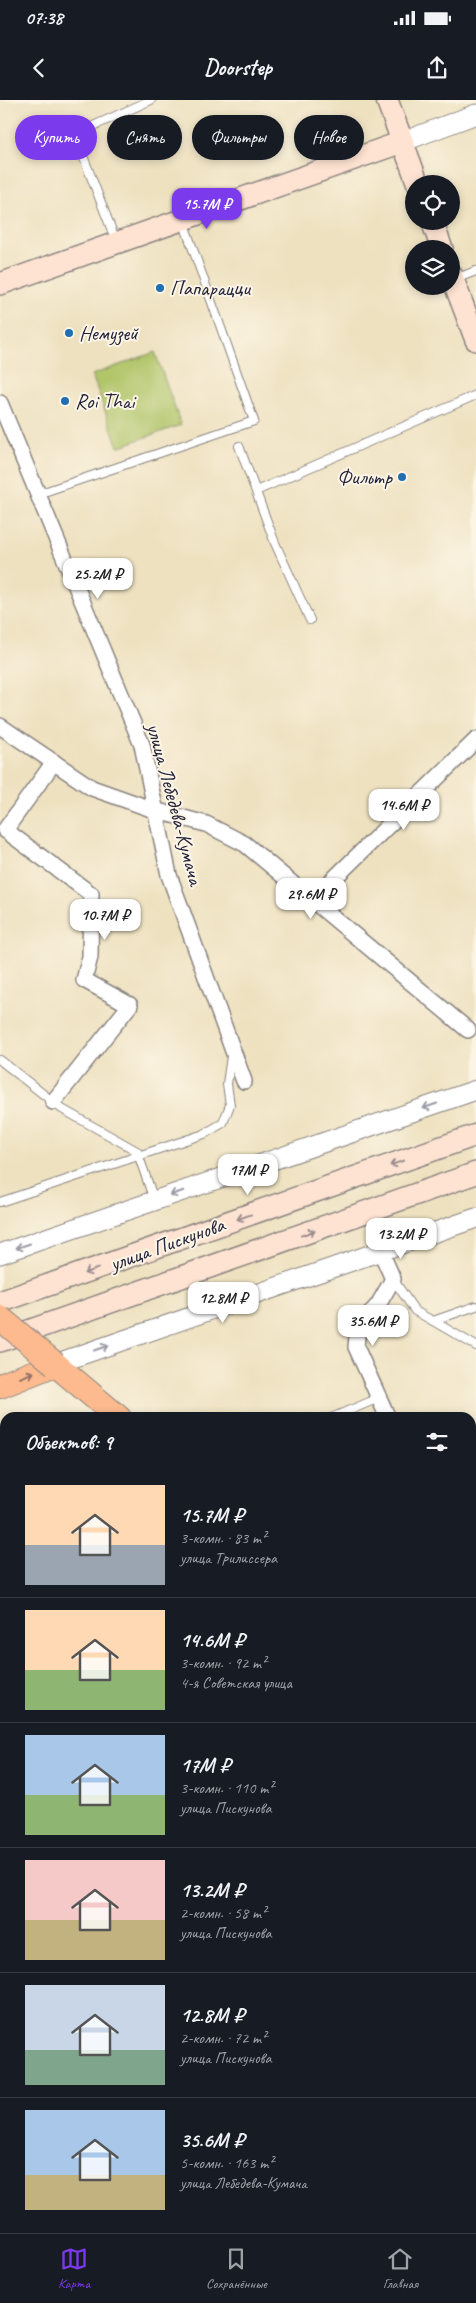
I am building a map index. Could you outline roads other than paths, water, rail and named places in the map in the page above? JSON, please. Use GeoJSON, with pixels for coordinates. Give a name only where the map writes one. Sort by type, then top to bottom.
{"type":"FeatureCollection","features":[{"type":"Feature","properties":{"kind":"main road"},"geometry":{"type":"LineString","coordinates":[[387,100],[415,175]]}},
{"type":"Feature","properties":{"kind":"main road"},"geometry":{"type":"LineString","coordinates":[[0,284],[402,142]]}},
{"type":"Feature","properties":{"kind":"main road"},"geometry":{"type":"LineString","coordinates":[[459,295],[476,340]]}},
{"type":"Feature","properties":{"kind":"main road","name":"улица Пискунова"},"geometry":{"type":"LineString","coordinates":[[0,1302],[476,1134]]}},
{"type":"Feature","properties":{"kind":"main road","name":"улица Пискунова"},"geometry":{"type":"LineString","coordinates":[[0,1341],[476,1173]]}},
{"type":"Feature","properties":{"kind":"main road"},"geometry":{"type":"LineString","coordinates":[[0,1318],[112,1412]]}},
{"type":"Feature","properties":{"kind":"main road"},"geometry":{"type":"LineString","coordinates":[[0,1386],[55,1364]]}},
{"type":"Feature","properties":{"kind":"street"},"geometry":{"type":"LineString","coordinates":[[402,142],[476,114]]}},
{"type":"Feature","properties":{"kind":"street","name":"улица Лебедева-Кумача"},"geometry":{"type":"LineString","coordinates":[[0,403],[142,745],[169,875],[244,1081]]}},
{"type":"Feature","properties":{"kind":"street"},"geometry":{"type":"LineString","coordinates":[[0,726],[92,788],[154,810],[206,824],[245,844],[468,1030]]}},
{"type":"Feature","properties":{"kind":"street"},"geometry":{"type":"LineString","coordinates":[[311,900],[476,740]]}},
{"type":"Feature","properties":{"kind":"street"},"geometry":{"type":"LineString","coordinates":[[53,1102],[130,1005],[84,980],[90,957],[91,894],[5,830],[54,762]]}},
{"type":"Feature","properties":{"kind":"street","name":"улица Пискунова"},"geometry":{"type":"LineString","coordinates":[[0,1254],[476,1090]]}},
{"type":"Feature","properties":{"kind":"street"},"geometry":{"type":"LineString","coordinates":[[55,1364],[476,1218]]}},
{"type":"Feature","properties":{"kind":"street"},"geometry":{"type":"LineString","coordinates":[[381,1252],[393,1279],[378,1305],[358,1328],[356,1346],[385,1412]]}},
{"type":"Feature","properties":{"kind":"lane"},"geometry":{"type":"LineString","coordinates":[[116,242],[78,143],[80,132],[151,100]]}},
{"type":"Feature","properties":{"kind":"lane"},"geometry":{"type":"LineString","coordinates":[[38,494],[254,421],[182,220]]}},
{"type":"Feature","properties":{"kind":"lane"},"geometry":{"type":"LineString","coordinates":[[460,275],[476,271]]}},
{"type":"Feature","properties":{"kind":"lane"},"geometry":{"type":"LineString","coordinates":[[256,491],[476,396]]}},
{"type":"Feature","properties":{"kind":"lane"},"geometry":{"type":"LineString","coordinates":[[239,446],[275,543],[310,620]]}},
{"type":"Feature","properties":{"kind":"lane"},"geometry":{"type":"LineString","coordinates":[[0,1202],[138,1154],[204,1134],[223,1123],[230,1105],[227,1084],[233,1048]]}},
{"type":"Feature","properties":{"kind":"lane"},"geometry":{"type":"LineString","coordinates":[[0,1060],[62,1109],[138,1154],[154,1201]]}},
{"type":"Feature","properties":{"kind":"lane"},"geometry":{"type":"LineString","coordinates":[[393,1279],[415,1311],[476,1346]]}},
{"type":"Feature","properties":{"kind":"lane"},"geometry":{"type":"LineString","coordinates":[[433,1321],[476,1306]]}},
{"type":"Feature","properties":{"kind":"lane"},"geometry":{"type":"LineString","coordinates":[[345,1412],[379,1398]]}},
{"type":"Feature","properties":{"kind":"place","name":"Папарацци"},"geometry":{"type":"Point","coordinates":[160,288]}},
{"type":"Feature","properties":{"kind":"place","name":"Немузей"},"geometry":{"type":"Point","coordinates":[69,333]}},
{"type":"Feature","properties":{"kind":"place","name":"Roi Thai"},"geometry":{"type":"Point","coordinates":[65,401]}},
{"type":"Feature","properties":{"kind":"place","name":"Фильтр"},"geometry":{"type":"Point","coordinates":[402,477]}}]}
